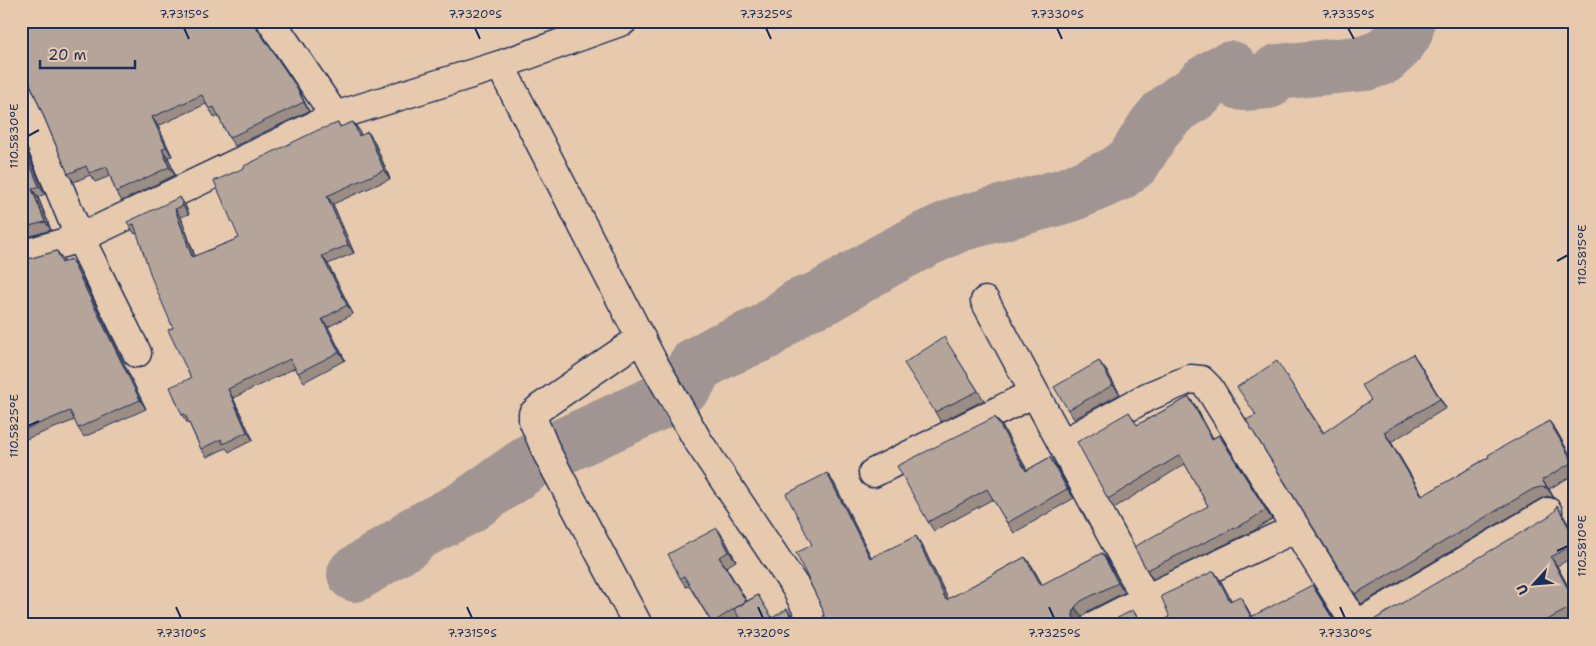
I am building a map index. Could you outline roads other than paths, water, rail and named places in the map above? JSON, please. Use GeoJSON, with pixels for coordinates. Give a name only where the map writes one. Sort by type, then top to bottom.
{"type":"FeatureCollection","features":[{"type":"Feature","properties":{"kind":"street"},"geometry":{"type":"LineString","coordinates":[[270,21],[335,116]]}},
{"type":"Feature","properties":{"kind":"street"},"geometry":{"type":"LineString","coordinates":[[21,255],[80,238],[335,116],[500,65],[623,21]]}},
{"type":"Feature","properties":{"kind":"street"},"geometry":{"type":"LineString","coordinates":[[500,65],[654,364],[698,441],[796,588],[815,625]]}},
{"type":"Feature","properties":{"kind":"street"},"geometry":{"type":"LineString","coordinates":[[21,96],[80,238],[137,353]]}},
{"type":"Feature","properties":{"kind":"street"},"geometry":{"type":"LineString","coordinates":[[985,300],[1160,625]]}},
{"type":"Feature","properties":{"kind":"street"},"geometry":{"type":"LineString","coordinates":[[638,625],[547,453],[533,420],[533,414],[641,338]]}},
{"type":"Feature","properties":{"kind":"street"},"geometry":{"type":"LineString","coordinates":[[1062,444],[1146,397],[1190,379],[1201,380],[1209,388],[1356,625],[1548,512]]}},
{"type":"Feature","properties":{"kind":"street"},"geometry":{"type":"LineString","coordinates":[[874,474],[1034,393]]}},
{"type":"Feature","properties":{"kind":"street"},"geometry":{"type":"LineString","coordinates":[[1095,625],[1296,528]]}},
{"type":"Feature","properties":{"kind":"waterway"},"geometry":{"type":"LineString","coordinates":[[355,574],[408,541],[415,534],[465,508],[535,459],[661,401],[687,383],[696,365],[721,351],[765,332],[800,306],[822,298],[926,239],[959,224],[1068,195],[1117,174],[1133,162],[1155,127],[1165,115],[1197,92],[1204,84],[1223,72],[1231,69],[1238,81],[1243,83],[1268,81],[1278,72],[1366,63],[1383,57],[1397,44],[1405,32],[1407,21]]}}]}
